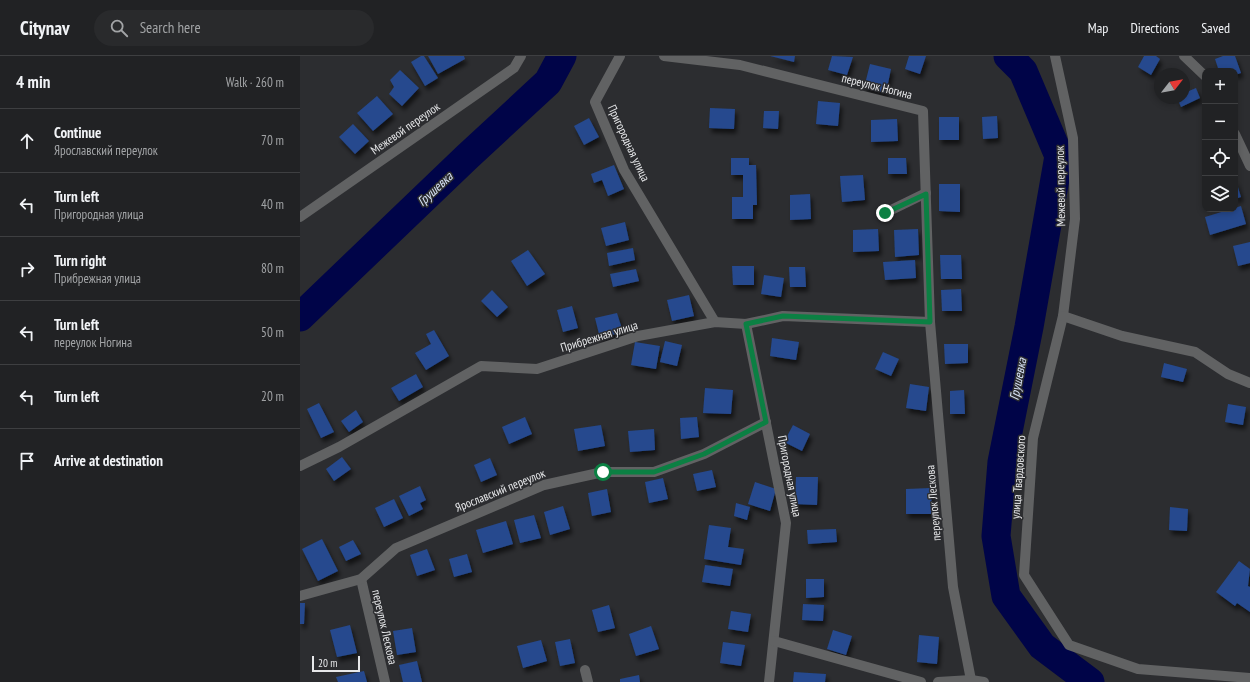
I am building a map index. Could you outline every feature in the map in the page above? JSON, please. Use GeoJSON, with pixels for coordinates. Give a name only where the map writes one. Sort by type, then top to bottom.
{"type":"FeatureCollection","features":[{"type":"Feature","properties":{"kind":"street","name":"Межевой переулок"},"geometry":{"type":"LineString","coordinates":[[300,217],[514,68],[521,56]]}},
{"type":"Feature","properties":{"kind":"street","name":"Пригородная улица"},"geometry":{"type":"LineString","coordinates":[[620,56],[595,102],[624,170],[715,322]]}},
{"type":"Feature","properties":{"kind":"street","name":"переулок Ногина"},"geometry":{"type":"LineString","coordinates":[[664,56],[740,65],[923,112],[930,322]]}},
{"type":"Feature","properties":{"kind":"street","name":"Межевой переулок"},"geometry":{"type":"LineString","coordinates":[[1055,56],[1073,138],[1076,219],[1063,316]]}},
{"type":"Feature","properties":{"kind":"street"},"geometry":{"type":"LineString","coordinates":[[1184,56],[1202,73]]}},
{"type":"Feature","properties":{"kind":"street"},"geometry":{"type":"LineString","coordinates":[[1238,140],[1250,166]]}},
{"type":"Feature","properties":{"kind":"street"},"geometry":{"type":"LineString","coordinates":[[885,213],[926,194]]}},
{"type":"Feature","properties":{"kind":"street","name":"Прибрежная улица"},"geometry":{"type":"LineString","coordinates":[[300,466],[339,447],[481,366],[537,369],[638,336],[715,322],[746,324],[783,316],[930,322]]}},
{"type":"Feature","properties":{"kind":"street"},"geometry":{"type":"LineString","coordinates":[[1063,316],[1122,336],[1195,352],[1228,374],[1250,383]]}},
{"type":"Feature","properties":{"kind":"street","name":"улица Твардовского"},"geometry":{"type":"LineString","coordinates":[[1063,316],[1033,438],[1024,575],[1070,645],[1138,669],[1250,678]]}},
{"type":"Feature","properties":{"kind":"street","name":"переулок Лескова"},"geometry":{"type":"LineString","coordinates":[[930,322],[953,587],[971,680]]}},
{"type":"Feature","properties":{"kind":"street","name":"Пригородная улица"},"geometry":{"type":"LineString","coordinates":[[746,324],[786,523],[769,682]]}},
{"type":"Feature","properties":{"kind":"street","name":"Ярославский переулок"},"geometry":{"type":"LineString","coordinates":[[300,596],[361,579],[396,548],[544,485],[603,472],[654,472],[704,454],[766,422]]}},
{"type":"Feature","properties":{"kind":"street","name":"переулок Лескова"},"geometry":{"type":"LineString","coordinates":[[361,579],[385,682]]}},
{"type":"Feature","properties":{"kind":"street"},"geometry":{"type":"LineString","coordinates":[[774,641],[921,682]]}},
{"type":"Feature","properties":{"kind":"street"},"geometry":{"type":"LineString","coordinates":[[584,670],[588,682]]}},
{"type":"Feature","properties":{"kind":"street"},"geometry":{"type":"LineString","coordinates":[[938,682],[971,680],[984,682]]}},
{"type":"Feature","properties":{"kind":"building"},"geometry":{"type":"Polygon","coordinates":[[[421,56],[424,56],[438,78],[425,86],[411,62],[421,56]]]}},
{"type":"Feature","properties":{"kind":"building"},"geometry":{"type":"Polygon","coordinates":[[[428,56],[464,56],[465,59],[438,74],[428,56]]]}},
{"type":"Feature","properties":{"kind":"building"},"geometry":{"type":"Polygon","coordinates":[[[770,56],[795,56],[794,62],[770,56]]]}},
{"type":"Feature","properties":{"kind":"building"},"geometry":{"type":"Polygon","coordinates":[[[832,56],[853,57],[847,75],[828,70],[832,56]]]}},
{"type":"Feature","properties":{"kind":"building"},"geometry":{"type":"Polygon","coordinates":[[[909,56],[926,56],[920,74],[905,69],[909,56]]]}},
{"type":"Feature","properties":{"kind":"building"},"geometry":{"type":"Polygon","coordinates":[[[1144,56],[1156,56],[1160,59],[1151,75],[1138,67],[1144,56]]]}},
{"type":"Feature","properties":{"kind":"building"},"geometry":{"type":"Polygon","coordinates":[[[1223,56],[1235,56],[1241,73],[1238,74],[1238,68],[1218,68],[1215,59],[1223,56]]]}},
{"type":"Feature","properties":{"kind":"building"},"geometry":{"type":"Polygon","coordinates":[[[870,64],[891,69],[886,93],[864,88],[870,64]]]}},
{"type":"Feature","properties":{"kind":"building"},"geometry":{"type":"Polygon","coordinates":[[[400,70],[419,88],[402,106],[389,94],[394,87],[390,80],[400,70]]]}},
{"type":"Feature","properties":{"kind":"building"},"geometry":{"type":"Polygon","coordinates":[[[1196,88],[1200,98],[1190,103],[1190,90],[1196,88]]]}},
{"type":"Feature","properties":{"kind":"building"},"geometry":{"type":"Polygon","coordinates":[[[377,96],[393,114],[373,131],[357,113],[377,96]]]}},
{"type":"Feature","properties":{"kind":"building"},"geometry":{"type":"Polygon","coordinates":[[[818,101],[840,103],[838,126],[816,124],[818,101]]]}},
{"type":"Feature","properties":{"kind":"building"},"geometry":{"type":"Polygon","coordinates":[[[1180,104],[1187,104],[1181,107],[1180,104]]]}},
{"type":"Feature","properties":{"kind":"building"},"geometry":{"type":"Polygon","coordinates":[[[710,108],[735,109],[734,129],[709,128],[710,108]]]}},
{"type":"Feature","properties":{"kind":"building"},"geometry":{"type":"Polygon","coordinates":[[[764,111],[779,111],[778,129],[763,128],[764,111]]]}},
{"type":"Feature","properties":{"kind":"building"},"geometry":{"type":"Polygon","coordinates":[[[997,116],[998,138],[983,139],[982,117],[997,116]]]}},
{"type":"Feature","properties":{"kind":"building"},"geometry":{"type":"Polygon","coordinates":[[[939,117],[959,117],[959,140],[939,140],[939,117]]]}},
{"type":"Feature","properties":{"kind":"building"},"geometry":{"type":"Polygon","coordinates":[[[589,118],[599,137],[584,145],[574,126],[589,118]]]}},
{"type":"Feature","properties":{"kind":"building"},"geometry":{"type":"Polygon","coordinates":[[[897,119],[898,141],[871,142],[871,120],[897,119]]]}},
{"type":"Feature","properties":{"kind":"building"},"geometry":{"type":"Polygon","coordinates":[[[353,124],[369,141],[355,154],[339,137],[353,124]]]}},
{"type":"Feature","properties":{"kind":"building"},"geometry":{"type":"Polygon","coordinates":[[[731,158],[749,158],[749,165],[756,165],[757,205],[753,205],[753,219],[732,219],[732,197],[743,197],[743,175],[731,175],[731,158]]]}},
{"type":"Feature","properties":{"kind":"building"},"geometry":{"type":"Polygon","coordinates":[[[888,158],[906,158],[907,174],[888,174],[888,158]]]}},
{"type":"Feature","properties":{"kind":"building"},"geometry":{"type":"Polygon","coordinates":[[[614,165],[624,189],[608,196],[602,180],[594,183],[591,174],[614,165]]]}},
{"type":"Feature","properties":{"kind":"building"},"geometry":{"type":"Polygon","coordinates":[[[863,175],[865,200],[842,202],[840,176],[863,175]]]}},
{"type":"Feature","properties":{"kind":"building"},"geometry":{"type":"Polygon","coordinates":[[[939,184],[960,184],[960,212],[939,211],[939,184]]]}},
{"type":"Feature","properties":{"kind":"building"},"geometry":{"type":"Polygon","coordinates":[[[1238,188],[1241,197],[1238,198],[1238,188]]]}},
{"type":"Feature","properties":{"kind":"building"},"geometry":{"type":"Polygon","coordinates":[[[810,194],[811,219],[790,220],[790,195],[810,194]]]}},
{"type":"Feature","properties":{"kind":"building"},"geometry":{"type":"Polygon","coordinates":[[[1241,206],[1246,224],[1210,235],[1205,217],[1221,212],[1238,212],[1238,207],[1241,206]]]}},
{"type":"Feature","properties":{"kind":"building"},"geometry":{"type":"Polygon","coordinates":[[[625,222],[629,240],[606,246],[601,228],[625,222]]]}},
{"type":"Feature","properties":{"kind":"building"},"geometry":{"type":"Polygon","coordinates":[[[878,229],[879,251],[853,252],[853,230],[878,229]]]}},
{"type":"Feature","properties":{"kind":"building"},"geometry":{"type":"Polygon","coordinates":[[[918,229],[919,255],[895,257],[894,230],[918,229]]]}},
{"type":"Feature","properties":{"kind":"building"},"geometry":{"type":"Polygon","coordinates":[[[1250,242],[1250,263],[1238,266],[1233,246],[1250,242]]]}},
{"type":"Feature","properties":{"kind":"building"},"geometry":{"type":"Polygon","coordinates":[[[633,248],[635,260],[609,266],[607,253],[633,248]]]}},
{"type":"Feature","properties":{"kind":"building"},"geometry":{"type":"Polygon","coordinates":[[[528,250],[545,274],[527,286],[511,261],[528,250]]]}},
{"type":"Feature","properties":{"kind":"building"},"geometry":{"type":"Polygon","coordinates":[[[940,255],[961,255],[962,279],[941,279],[940,255]]]}},
{"type":"Feature","properties":{"kind":"building"},"geometry":{"type":"Polygon","coordinates":[[[915,260],[916,278],[885,280],[883,262],[915,260]]]}},
{"type":"Feature","properties":{"kind":"building"},"geometry":{"type":"Polygon","coordinates":[[[732,266],[754,266],[754,285],[733,285],[732,266]]]}},
{"type":"Feature","properties":{"kind":"building"},"geometry":{"type":"Polygon","coordinates":[[[789,267],[805,267],[806,287],[790,287],[789,267]]]}},
{"type":"Feature","properties":{"kind":"building"},"geometry":{"type":"Polygon","coordinates":[[[636,269],[639,281],[613,287],[610,274],[636,269]]]}},
{"type":"Feature","properties":{"kind":"building"},"geometry":{"type":"Polygon","coordinates":[[[764,275],[784,278],[781,297],[761,294],[764,275]]]}},
{"type":"Feature","properties":{"kind":"building"},"geometry":{"type":"Polygon","coordinates":[[[961,289],[962,311],[942,311],[941,290],[961,289]]]}},
{"type":"Feature","properties":{"kind":"building"},"geometry":{"type":"Polygon","coordinates":[[[492,290],[508,307],[497,317],[481,301],[492,290]]]}},
{"type":"Feature","properties":{"kind":"building"},"geometry":{"type":"Polygon","coordinates":[[[689,295],[694,316],[672,321],[667,300],[689,295]]]}},
{"type":"Feature","properties":{"kind":"building"},"geometry":{"type":"Polygon","coordinates":[[[572,306],[578,328],[563,332],[557,310],[572,306]]]}},
{"type":"Feature","properties":{"kind":"building"},"geometry":{"type":"Polygon","coordinates":[[[617,313],[623,332],[600,338],[595,318],[617,313]]]}},
{"type":"Feature","properties":{"kind":"building"},"geometry":{"type":"Polygon","coordinates":[[[434,330],[449,356],[426,370],[415,353],[431,344],[426,334],[434,330]]]}},
{"type":"Feature","properties":{"kind":"building"},"geometry":{"type":"Polygon","coordinates":[[[772,338],[799,342],[796,360],[770,356],[772,338]]]}},
{"type":"Feature","properties":{"kind":"building"},"geometry":{"type":"Polygon","coordinates":[[[665,341],[682,345],[677,366],[660,362],[665,341]]]}},
{"type":"Feature","properties":{"kind":"building"},"geometry":{"type":"Polygon","coordinates":[[[635,342],[660,346],[656,369],[631,365],[635,342]]]}},
{"type":"Feature","properties":{"kind":"building"},"geometry":{"type":"Polygon","coordinates":[[[944,344],[968,344],[968,363],[945,364],[944,344]]]}},
{"type":"Feature","properties":{"kind":"building"},"geometry":{"type":"Polygon","coordinates":[[[883,352],[899,359],[891,376],[875,369],[883,352]]]}},
{"type":"Feature","properties":{"kind":"building"},"geometry":{"type":"Polygon","coordinates":[[[1164,363],[1187,369],[1183,382],[1161,377],[1164,363]]]}},
{"type":"Feature","properties":{"kind":"building"},"geometry":{"type":"Polygon","coordinates":[[[416,374],[423,387],[399,401],[391,388],[416,374]]]}},
{"type":"Feature","properties":{"kind":"building"},"geometry":{"type":"Polygon","coordinates":[[[910,384],[929,387],[926,411],[906,408],[910,384]]]}},
{"type":"Feature","properties":{"kind":"building"},"geometry":{"type":"Polygon","coordinates":[[[705,388],[733,390],[731,414],[703,413],[705,388]]]}},
{"type":"Feature","properties":{"kind":"building"},"geometry":{"type":"Polygon","coordinates":[[[964,390],[965,414],[950,414],[950,391],[964,390]]]}},
{"type":"Feature","properties":{"kind":"building"},"geometry":{"type":"Polygon","coordinates":[[[319,403],[334,432],[321,438],[307,409],[319,403]]]}},
{"type":"Feature","properties":{"kind":"building"},"geometry":{"type":"Polygon","coordinates":[[[1228,404],[1246,407],[1243,425],[1225,422],[1228,404]]]}},
{"type":"Feature","properties":{"kind":"building"},"geometry":{"type":"Polygon","coordinates":[[[356,410],[363,422],[349,432],[341,421],[356,410]]]}},
{"type":"Feature","properties":{"kind":"building"},"geometry":{"type":"Polygon","coordinates":[[[525,417],[532,434],[509,444],[502,427],[525,417]]]}},
{"type":"Feature","properties":{"kind":"building"},"geometry":{"type":"Polygon","coordinates":[[[697,417],[699,437],[681,439],[680,418],[697,417]]]}},
{"type":"Feature","properties":{"kind":"building"},"geometry":{"type":"Polygon","coordinates":[[[601,425],[605,446],[578,451],[574,429],[601,425]]]}},
{"type":"Feature","properties":{"kind":"building"},"geometry":{"type":"Polygon","coordinates":[[[793,425],[810,434],[802,451],[784,442],[793,425]]]}},
{"type":"Feature","properties":{"kind":"building"},"geometry":{"type":"Polygon","coordinates":[[[654,429],[655,450],[630,452],[628,431],[654,429]]]}},
{"type":"Feature","properties":{"kind":"building"},"geometry":{"type":"Polygon","coordinates":[[[342,457],[351,469],[334,481],[326,469],[342,457]]]}},
{"type":"Feature","properties":{"kind":"building"},"geometry":{"type":"Polygon","coordinates":[[[490,458],[497,475],[481,482],[474,465],[490,458]]]}},
{"type":"Feature","properties":{"kind":"building"},"geometry":{"type":"Polygon","coordinates":[[[712,470],[716,487],[697,491],[693,474],[712,470]]]}},
{"type":"Feature","properties":{"kind":"building"},"geometry":{"type":"Polygon","coordinates":[[[796,477],[818,477],[817,505],[795,504],[796,477]]]}},
{"type":"Feature","properties":{"kind":"building"},"geometry":{"type":"Polygon","coordinates":[[[663,478],[668,499],[649,503],[645,482],[663,478]]]}},
{"type":"Feature","properties":{"kind":"building"},"geometry":{"type":"Polygon","coordinates":[[[755,482],[776,489],[770,511],[748,504],[755,482]]]}},
{"type":"Feature","properties":{"kind":"building"},"geometry":{"type":"Polygon","coordinates":[[[420,486],[426,500],[420,503],[423,509],[409,516],[399,496],[420,486]]]}},
{"type":"Feature","properties":{"kind":"building"},"geometry":{"type":"Polygon","coordinates":[[[931,488],[932,514],[906,514],[906,489],[931,488]]]}},
{"type":"Feature","properties":{"kind":"building"},"geometry":{"type":"Polygon","coordinates":[[[607,489],[611,512],[592,516],[588,493],[607,489]]]}},
{"type":"Feature","properties":{"kind":"building"},"geometry":{"type":"Polygon","coordinates":[[[394,499],[403,518],[384,527],[375,508],[394,499]]]}},
{"type":"Feature","properties":{"kind":"building"},"geometry":{"type":"Polygon","coordinates":[[[736,503],[750,507],[747,520],[734,516],[736,503]]]}},
{"type":"Feature","properties":{"kind":"building"},"geometry":{"type":"Polygon","coordinates":[[[563,506],[570,529],[550,535],[544,512],[563,506]]]}},
{"type":"Feature","properties":{"kind":"building"},"geometry":{"type":"Polygon","coordinates":[[[1170,507],[1188,509],[1187,531],[1169,530],[1170,507]]]}},
{"type":"Feature","properties":{"kind":"building"},"geometry":{"type":"Polygon","coordinates":[[[534,515],[541,538],[520,543],[514,520],[534,515]]]}},
{"type":"Feature","properties":{"kind":"building"},"geometry":{"type":"Polygon","coordinates":[[[506,521],[513,544],[483,553],[476,530],[506,521]]]}},
{"type":"Feature","properties":{"kind":"building"},"geometry":{"type":"Polygon","coordinates":[[[709,525],[731,528],[728,547],[744,549],[741,565],[704,559],[709,525]]]}},
{"type":"Feature","properties":{"kind":"building"},"geometry":{"type":"Polygon","coordinates":[[[836,529],[837,542],[808,544],[807,530],[836,529]]]}},
{"type":"Feature","properties":{"kind":"building"},"geometry":{"type":"Polygon","coordinates":[[[322,539],[338,571],[318,581],[302,549],[322,539]]]}},
{"type":"Feature","properties":{"kind":"building"},"geometry":{"type":"Polygon","coordinates":[[[353,540],[361,554],[346,561],[339,547],[353,540]]]}},
{"type":"Feature","properties":{"kind":"building"},"geometry":{"type":"Polygon","coordinates":[[[427,549],[435,570],[417,576],[410,555],[427,549]]]}},
{"type":"Feature","properties":{"kind":"building"},"geometry":{"type":"Polygon","coordinates":[[[467,554],[472,572],[454,577],[449,559],[467,554]]]}},
{"type":"Feature","properties":{"kind":"building"},"geometry":{"type":"Polygon","coordinates":[[[1239,561],[1250,569],[1248,586],[1250,587],[1250,612],[1237,603],[1235,606],[1216,592],[1239,561]]]}},
{"type":"Feature","properties":{"kind":"building"},"geometry":{"type":"Polygon","coordinates":[[[705,565],[733,569],[730,586],[702,582],[705,565]]]}},
{"type":"Feature","properties":{"kind":"building"},"geometry":{"type":"Polygon","coordinates":[[[806,579],[824,579],[824,597],[806,598],[806,579]]]}},
{"type":"Feature","properties":{"kind":"building"},"geometry":{"type":"Polygon","coordinates":[[[300,603],[305,603],[304,624],[300,624],[300,603]]]}},
{"type":"Feature","properties":{"kind":"building"},"geometry":{"type":"Polygon","coordinates":[[[803,604],[824,605],[823,621],[802,620],[803,604]]]}},
{"type":"Feature","properties":{"kind":"building"},"geometry":{"type":"Polygon","coordinates":[[[609,605],[615,628],[598,632],[592,610],[609,605]]]}},
{"type":"Feature","properties":{"kind":"building"},"geometry":{"type":"Polygon","coordinates":[[[731,611],[751,614],[748,632],[728,629],[731,611]]]}},
{"type":"Feature","properties":{"kind":"building"},"geometry":{"type":"Polygon","coordinates":[[[350,625],[357,653],[337,657],[330,630],[350,625]]]}},
{"type":"Feature","properties":{"kind":"building"},"geometry":{"type":"Polygon","coordinates":[[[651,626],[659,649],[636,656],[629,634],[651,626]]]}},
{"type":"Feature","properties":{"kind":"building"},"geometry":{"type":"Polygon","coordinates":[[[412,628],[416,652],[397,655],[393,631],[412,628]]]}},
{"type":"Feature","properties":{"kind":"building"},"geometry":{"type":"Polygon","coordinates":[[[833,630],[852,636],[846,655],[827,649],[833,630]]]}},
{"type":"Feature","properties":{"kind":"building"},"geometry":{"type":"Polygon","coordinates":[[[919,635],[939,637],[937,664],[917,662],[919,635]]]}},
{"type":"Feature","properties":{"kind":"building"},"geometry":{"type":"Polygon","coordinates":[[[570,639],[575,663],[560,666],[555,642],[570,639]]]}},
{"type":"Feature","properties":{"kind":"building"},"geometry":{"type":"Polygon","coordinates":[[[541,640],[547,661],[523,668],[517,646],[541,640]]]}},
{"type":"Feature","properties":{"kind":"building"},"geometry":{"type":"Polygon","coordinates":[[[723,642],[745,645],[741,666],[720,663],[723,642]]]}},
{"type":"Feature","properties":{"kind":"building"},"geometry":{"type":"Polygon","coordinates":[[[417,661],[422,682],[403,682],[399,665],[417,661]]]}},
{"type":"Feature","properties":{"kind":"building"},"geometry":{"type":"Polygon","coordinates":[[[364,671],[367,682],[338,682],[336,677],[364,671]]]}},
{"type":"Feature","properties":{"kind":"building"},"geometry":{"type":"Polygon","coordinates":[[[794,672],[826,674],[825,682],[793,682],[794,672]]]}},
{"type":"Feature","properties":{"kind":"building"},"geometry":{"type":"Polygon","coordinates":[[[639,675],[640,682],[620,682],[620,679],[639,675]]]}},
{"type":"Feature","properties":{"kind":"waterway","name":"Грушевка"},"geometry":{"type":"LineString","coordinates":[[300,317],[467,157],[548,82],[562,56]]}},
{"type":"Feature","properties":{"kind":"waterway","name":"Грушевка"},"geometry":{"type":"LineString","coordinates":[[1008,56],[1023,71],[1059,156],[1029,327],[1002,462],[996,536],[1006,596],[1042,646],[1090,682]]}},
{"type":"Feature","properties":{"kind":"route"},"geometry":{"type":"LineString","coordinates":[[603,472],[654,472],[704,454],[766,422],[746,324],[783,316],[930,322],[926,194],[885,213]]}}]}
